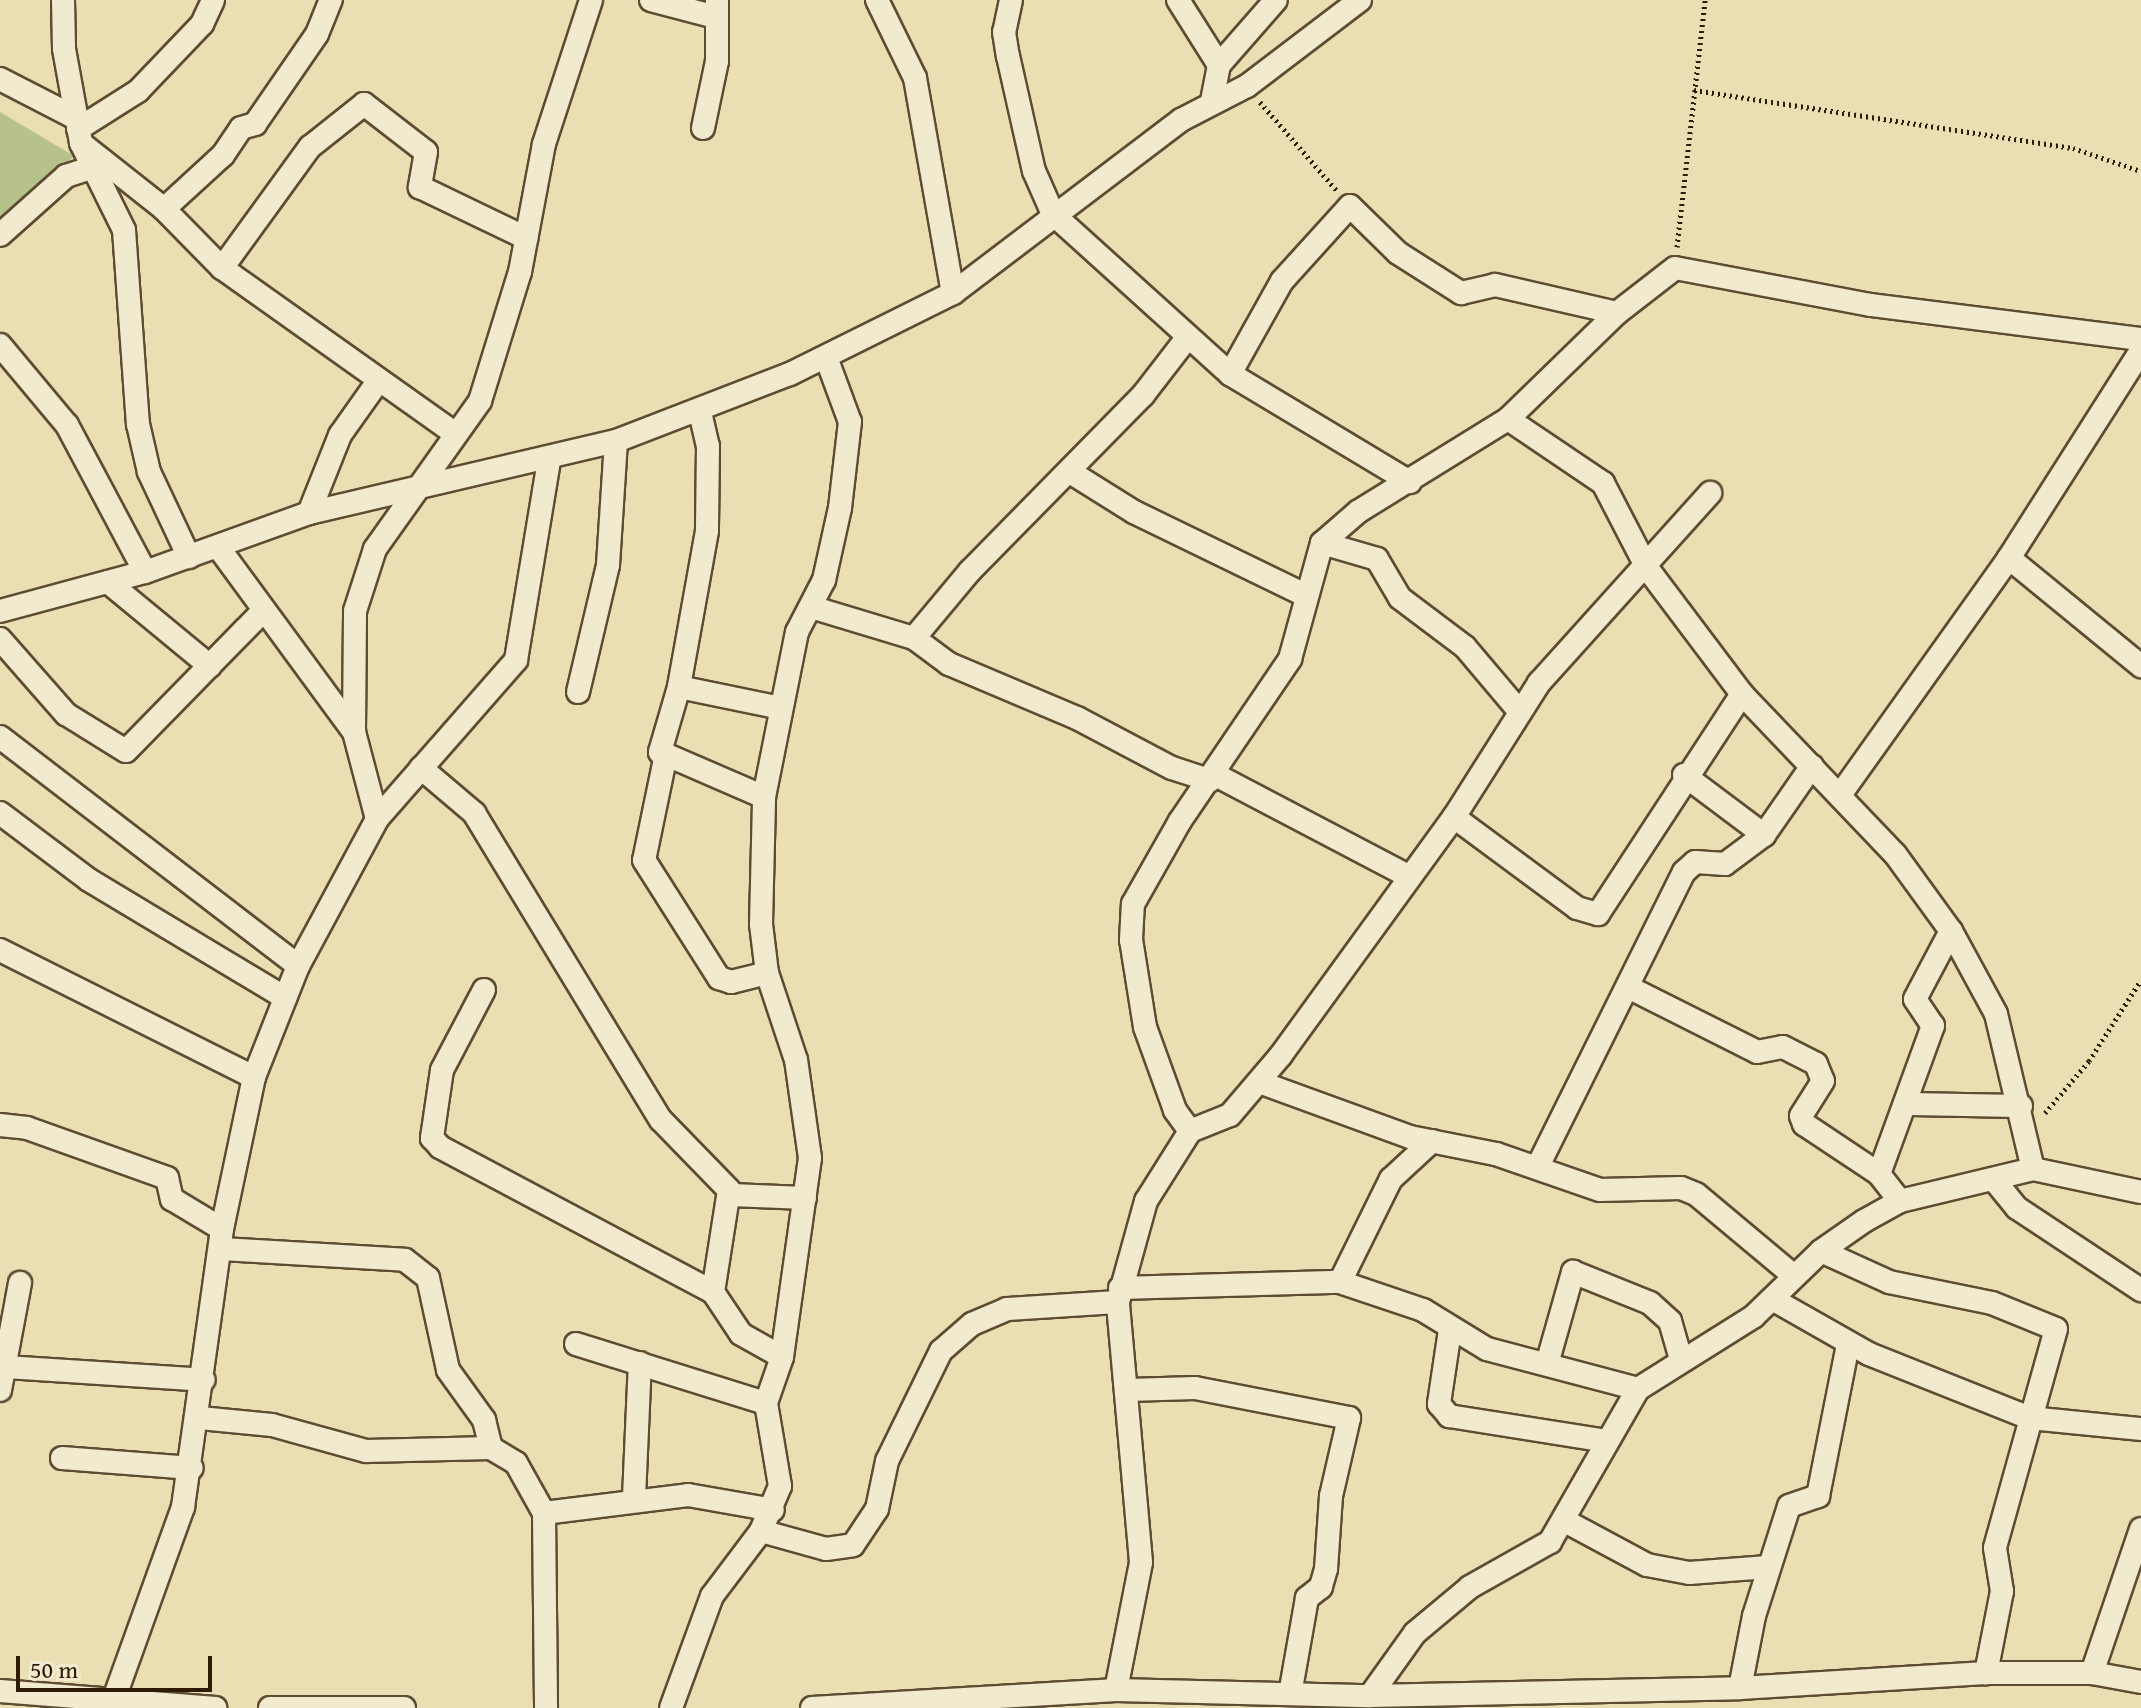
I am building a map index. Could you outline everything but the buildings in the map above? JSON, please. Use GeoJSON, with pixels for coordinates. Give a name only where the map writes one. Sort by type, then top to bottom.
{"type":"FeatureCollection","features":[{"type":"Feature","properties":{"kind":"street"},"geometry":{"type":"LineString","coordinates":[[63,0],[78,130],[90,168],[124,230],[138,424],[149,472],[189,557]]}},
{"type":"Feature","properties":{"kind":"street"},"geometry":{"type":"LineString","coordinates":[[78,130],[138,91],[202,24],[213,0]]}},
{"type":"Feature","properties":{"kind":"street"},"geometry":{"type":"LineString","coordinates":[[164,209],[223,155],[241,128],[255,124],[317,34],[331,0]]}},
{"type":"Feature","properties":{"kind":"street"},"geometry":{"type":"LineString","coordinates":[[651,0],[717,9],[717,61],[703,128]]}},
{"type":"Feature","properties":{"kind":"street"},"geometry":{"type":"LineString","coordinates":[[877,0],[915,78],[953,293]]}},
{"type":"Feature","properties":{"kind":"street"},"geometry":{"type":"LineString","coordinates":[[1011,0],[1004,32],[1008,56],[1034,171],[1053,214],[1230,374],[1410,482]]}},
{"type":"Feature","properties":{"kind":"street"},"geometry":{"type":"LineString","coordinates":[[1178,0],[1201,10],[1219,65],[1212,100]]}},
{"type":"Feature","properties":{"kind":"street"},"geometry":{"type":"LineString","coordinates":[[1219,65],[1276,0]]}},
{"type":"Feature","properties":{"kind":"street"},"geometry":{"type":"LineString","coordinates":[[0,611],[145,572],[309,513],[549,461],[616,441],[700,412],[826,357],[953,293],[1053,214],[1212,100],[1247,86],[1360,0]]}},
{"type":"Feature","properties":{"kind":"street"},"geometry":{"type":"LineString","coordinates":[[377,819],[354,732],[355,611],[375,549],[453,432],[480,401],[526,238],[544,144],[583,2]]}},
{"type":"Feature","properties":{"kind":"street"},"geometry":{"type":"LineString","coordinates":[[0,79],[78,130],[164,209],[222,268],[453,432]]}},
{"type":"Feature","properties":{"kind":"street"},"geometry":{"type":"LineString","coordinates":[[222,268],[310,147],[364,104],[426,152],[420,187],[526,238]]}},
{"type":"Feature","properties":{"kind":"street"},"geometry":{"type":"LineString","coordinates":[[0,235],[66,176],[90,168]]}},
{"type":"Feature","properties":{"kind":"street"},"geometry":{"type":"LineString","coordinates":[[1230,374],[1282,281],[1350,206],[1398,253],[1461,293],[1495,285],[1617,313]]}},
{"type":"Feature","properties":{"kind":"street"},"geometry":{"type":"LineString","coordinates":[[1190,1131],[1160,1078],[1131,940],[1133,904],[1290,659],[1305,595],[1322,543],[1508,419],[1617,313],[1675,268],[1871,305],[2141,339]]}},
{"type":"Feature","properties":{"kind":"street"},"geometry":{"type":"LineString","coordinates":[[914,638],[970,571],[1070,472],[1187,338]]}},
{"type":"Feature","properties":{"kind":"street"},"geometry":{"type":"LineString","coordinates":[[0,345],[67,425],[145,572]]}},
{"type":"Feature","properties":{"kind":"street"},"geometry":{"type":"LineString","coordinates":[[1840,795],[2009,558],[2141,351]]}},
{"type":"Feature","properties":{"kind":"street"},"geometry":{"type":"LineString","coordinates":[[671,1708],[712,1596],[773,1510],[778,1462],[766,1403],[782,1357],[805,1198],[809,1131],[796,1060],[767,973],[761,924],[764,797],[797,632],[811,607],[835,538],[850,422],[826,357]]}},
{"type":"Feature","properties":{"kind":"street"},"geometry":{"type":"LineString","coordinates":[[309,513],[340,435],[379,380]]}},
{"type":"Feature","properties":{"kind":"street"},"geometry":{"type":"LineString","coordinates":[[700,412],[710,494],[679,687],[660,752],[665,759],[764,797]]}},
{"type":"Feature","properties":{"kind":"street"},"geometry":{"type":"LineString","coordinates":[[1508,419],[1603,483],[1647,568],[1742,694],[1895,854],[1951,931],[1996,1014],[2028,1132],[2033,1169]]}},
{"type":"Feature","properties":{"kind":"street"},"geometry":{"type":"LineString","coordinates":[[578,692],[608,565],[616,441]]}},
{"type":"Feature","properties":{"kind":"street"},"geometry":{"type":"LineString","coordinates":[[121,1701],[173,1543],[192,1468],[222,1239],[254,1077],[298,966],[377,819],[516,660],[549,461]]}},
{"type":"Feature","properties":{"kind":"street"},"geometry":{"type":"LineString","coordinates":[[1070,472],[1134,512],[1305,595]]}},
{"type":"Feature","properties":{"kind":"street"},"geometry":{"type":"LineString","coordinates":[[1116,1690],[1141,1562],[1119,1295],[1146,1201],[1190,1131],[1230,1115],[1259,1082],[1454,817],[1519,711],[1710,493]]}},
{"type":"Feature","properties":{"kind":"street"},"geometry":{"type":"LineString","coordinates":[[1322,543],[1377,559],[1400,598],[1465,647],[1519,711]]}},
{"type":"Feature","properties":{"kind":"street"},"geometry":{"type":"LineString","coordinates":[[218,547],[354,732]]}},
{"type":"Feature","properties":{"kind":"street"},"geometry":{"type":"LineString","coordinates":[[2009,558],[2141,666]]}},
{"type":"Feature","properties":{"kind":"street"},"geometry":{"type":"LineString","coordinates":[[108,582],[210,666]]}},
{"type":"Feature","properties":{"kind":"street"},"geometry":{"type":"LineString","coordinates":[[811,607],[914,638],[949,664],[1077,718],[1172,768],[1212,777],[1408,876]]}},
{"type":"Feature","properties":{"kind":"street"},"geometry":{"type":"LineString","coordinates":[[0,639],[66,714],[126,751],[263,611]]}},
{"type":"Feature","properties":{"kind":"street"},"geometry":{"type":"LineString","coordinates":[[679,687],[781,708]]}},
{"type":"Feature","properties":{"kind":"street"},"geometry":{"type":"LineString","coordinates":[[1454,817],[1577,908],[1598,914],[1684,775],[1742,694]]}},
{"type":"Feature","properties":{"kind":"street"},"geometry":{"type":"LineString","coordinates":[[0,737],[298,966]]}},
{"type":"Feature","properties":{"kind":"street"},"geometry":{"type":"LineString","coordinates":[[665,759],[644,860],[719,978],[731,982],[767,973]]}},
{"type":"Feature","properties":{"kind":"street"},"geometry":{"type":"LineString","coordinates":[[1537,1168],[1582,1066],[1628,987],[1684,872],[1695,862],[1725,864],[1764,835],[1812,766]]}},
{"type":"Feature","properties":{"kind":"street"},"geometry":{"type":"LineString","coordinates":[[421,768],[474,813],[497,845],[654,1109],[731,1195],[805,1198]]}},
{"type":"Feature","properties":{"kind":"street"},"geometry":{"type":"LineString","coordinates":[[1684,775],[1764,835]]}},
{"type":"Feature","properties":{"kind":"street"},"geometry":{"type":"LineString","coordinates":[[0,813],[89,880],[285,998]]}},
{"type":"Feature","properties":{"kind":"street"},"geometry":{"type":"LineString","coordinates":[[1879,1174],[1908,1104],[1933,1026],[1915,999],[1951,931]]}},
{"type":"Feature","properties":{"kind":"street"},"geometry":{"type":"LineString","coordinates":[[0,950],[254,1077]]}},
{"type":"Feature","properties":{"kind":"street"},"geometry":{"type":"LineString","coordinates":[[1628,987],[1757,1052],[1783,1047],[1816,1064],[1823,1081],[1801,1116],[1804,1124],[1879,1174],[1900,1201]]}},
{"type":"Feature","properties":{"kind":"street"},"geometry":{"type":"LineString","coordinates":[[484,990],[442,1070],[432,1138],[440,1147],[713,1292],[741,1334],[782,1357]]}},
{"type":"Feature","properties":{"kind":"street"},"geometry":{"type":"LineString","coordinates":[[1259,1082],[1432,1141],[1537,1168],[1600,1190],[1632,1186],[1696,1194],[1794,1276]]}},
{"type":"Feature","properties":{"kind":"street"},"geometry":{"type":"LineString","coordinates":[[1908,1104],[2021,1106]]}},
{"type":"Feature","properties":{"kind":"street"},"geometry":{"type":"LineString","coordinates":[[0,1125],[27,1128],[167,1178],[172,1199],[222,1239],[405,1260],[420,1269],[437,1309],[448,1370],[484,1420],[491,1448]]}},
{"type":"Feature","properties":{"kind":"street"},"geometry":{"type":"LineString","coordinates":[[1340,1282],[1391,1179],[1432,1141]]}},
{"type":"Feature","properties":{"kind":"street"},"geometry":{"type":"LineString","coordinates":[[1370,1696],[1415,1633],[1470,1587],[1550,1542],[1565,1521],[1606,1441],[1638,1389],[1774,1300],[1821,1251],[1900,1201],[1995,1181],[2033,1169],[2141,1191]]}},
{"type":"Feature","properties":{"kind":"street"},"geometry":{"type":"LineString","coordinates":[[1995,1181],[2017,1208],[2141,1290]]}},
{"type":"Feature","properties":{"kind":"street"},"geometry":{"type":"LineString","coordinates":[[713,1292],[716,1250],[731,1195]]}},
{"type":"Feature","properties":{"kind":"street"},"geometry":{"type":"LineString","coordinates":[[1821,1251],[1889,1282],[1992,1303],[2052,1325],[2056,1336],[1995,1548],[2002,1591],[1986,1673]]}},
{"type":"Feature","properties":{"kind":"street"},"geometry":{"type":"LineString","coordinates":[[1547,1364],[1573,1272],[1650,1303],[1670,1321],[1681,1359]]}},
{"type":"Feature","properties":{"kind":"street"},"geometry":{"type":"LineString","coordinates":[[761,1531],[826,1549],[853,1545],[877,1509],[887,1461],[941,1351],[972,1324],[1007,1309],[1119,1295],[1340,1282],[1408,1303],[1487,1349],[1638,1389]]}},
{"type":"Feature","properties":{"kind":"street"},"geometry":{"type":"LineString","coordinates":[[0,1390],[20,1283]]}},
{"type":"Feature","properties":{"kind":"street"},"geometry":{"type":"LineString","coordinates":[[1774,1300],[1848,1345],[2030,1418],[2141,1429]]}},
{"type":"Feature","properties":{"kind":"street"},"geometry":{"type":"LineString","coordinates":[[1450,1330],[1439,1404],[1449,1416],[1606,1441]]}},
{"type":"Feature","properties":{"kind":"street"},"geometry":{"type":"LineString","coordinates":[[576,1344],[766,1403]]}},
{"type":"Feature","properties":{"kind":"street"},"geometry":{"type":"LineString","coordinates":[[1740,1688],[1768,1567],[1789,1506],[1818,1496],[1848,1345]]}},
{"type":"Feature","properties":{"kind":"street"},"geometry":{"type":"LineString","coordinates":[[634,1498],[640,1363]]}},
{"type":"Feature","properties":{"kind":"street"},"geometry":{"type":"LineString","coordinates":[[5,1367],[204,1380]]}},
{"type":"Feature","properties":{"kind":"street"},"geometry":{"type":"LineString","coordinates":[[1128,1390],[1195,1388],[1349,1418],[1331,1496],[1326,1569],[1321,1587],[1307,1598],[1290,1694]]}},
{"type":"Feature","properties":{"kind":"street"},"geometry":{"type":"LineString","coordinates":[[200,1418],[272,1425],[366,1451],[491,1448],[516,1463],[544,1513],[546,1708]]}},
{"type":"Feature","properties":{"kind":"street"},"geometry":{"type":"LineString","coordinates":[[62,1458],[192,1468]]}},
{"type":"Feature","properties":{"kind":"street"},"geometry":{"type":"LineString","coordinates":[[544,1513],[634,1498],[688,1495],[773,1510]]}},
{"type":"Feature","properties":{"kind":"street"},"geometry":{"type":"LineString","coordinates":[[1565,1521],[1647,1565],[1689,1573],[1768,1567]]}},
{"type":"Feature","properties":{"kind":"street"},"geometry":{"type":"LineString","coordinates":[[2092,1673],[2141,1529]]}},
{"type":"Feature","properties":{"kind":"street"},"geometry":{"type":"LineString","coordinates":[[812,1708],[1116,1690],[1370,1696],[1740,1688],[1986,1673],[2092,1673],[2141,1682]]}},
{"type":"Feature","properties":{"kind":"street"},"geometry":{"type":"LineString","coordinates":[[0,1691],[215,1708]]}},
{"type":"Feature","properties":{"kind":"street"},"geometry":{"type":"LineString","coordinates":[[270,1708],[404,1708]]}},
{"type":"Feature","properties":{"kind":"path"},"geometry":{"type":"LineString","coordinates":[[1675,268],[1705,0]]}},
{"type":"Feature","properties":{"kind":"path"},"geometry":{"type":"LineString","coordinates":[[1247,86],[1350,206]]}},
{"type":"Feature","properties":{"kind":"path"},"geometry":{"type":"LineString","coordinates":[[1694,90],[2073,148],[2141,171]]}},
{"type":"Feature","properties":{"kind":"path"},"geometry":{"type":"LineString","coordinates":[[2028,1132],[2089,1061],[2141,980]]}},
{"type":"Feature","properties":{"kind":"green space"},"geometry":{"type":"Polygon","coordinates":[[[0,112],[74,156],[0,226],[0,112]]]}}]}
